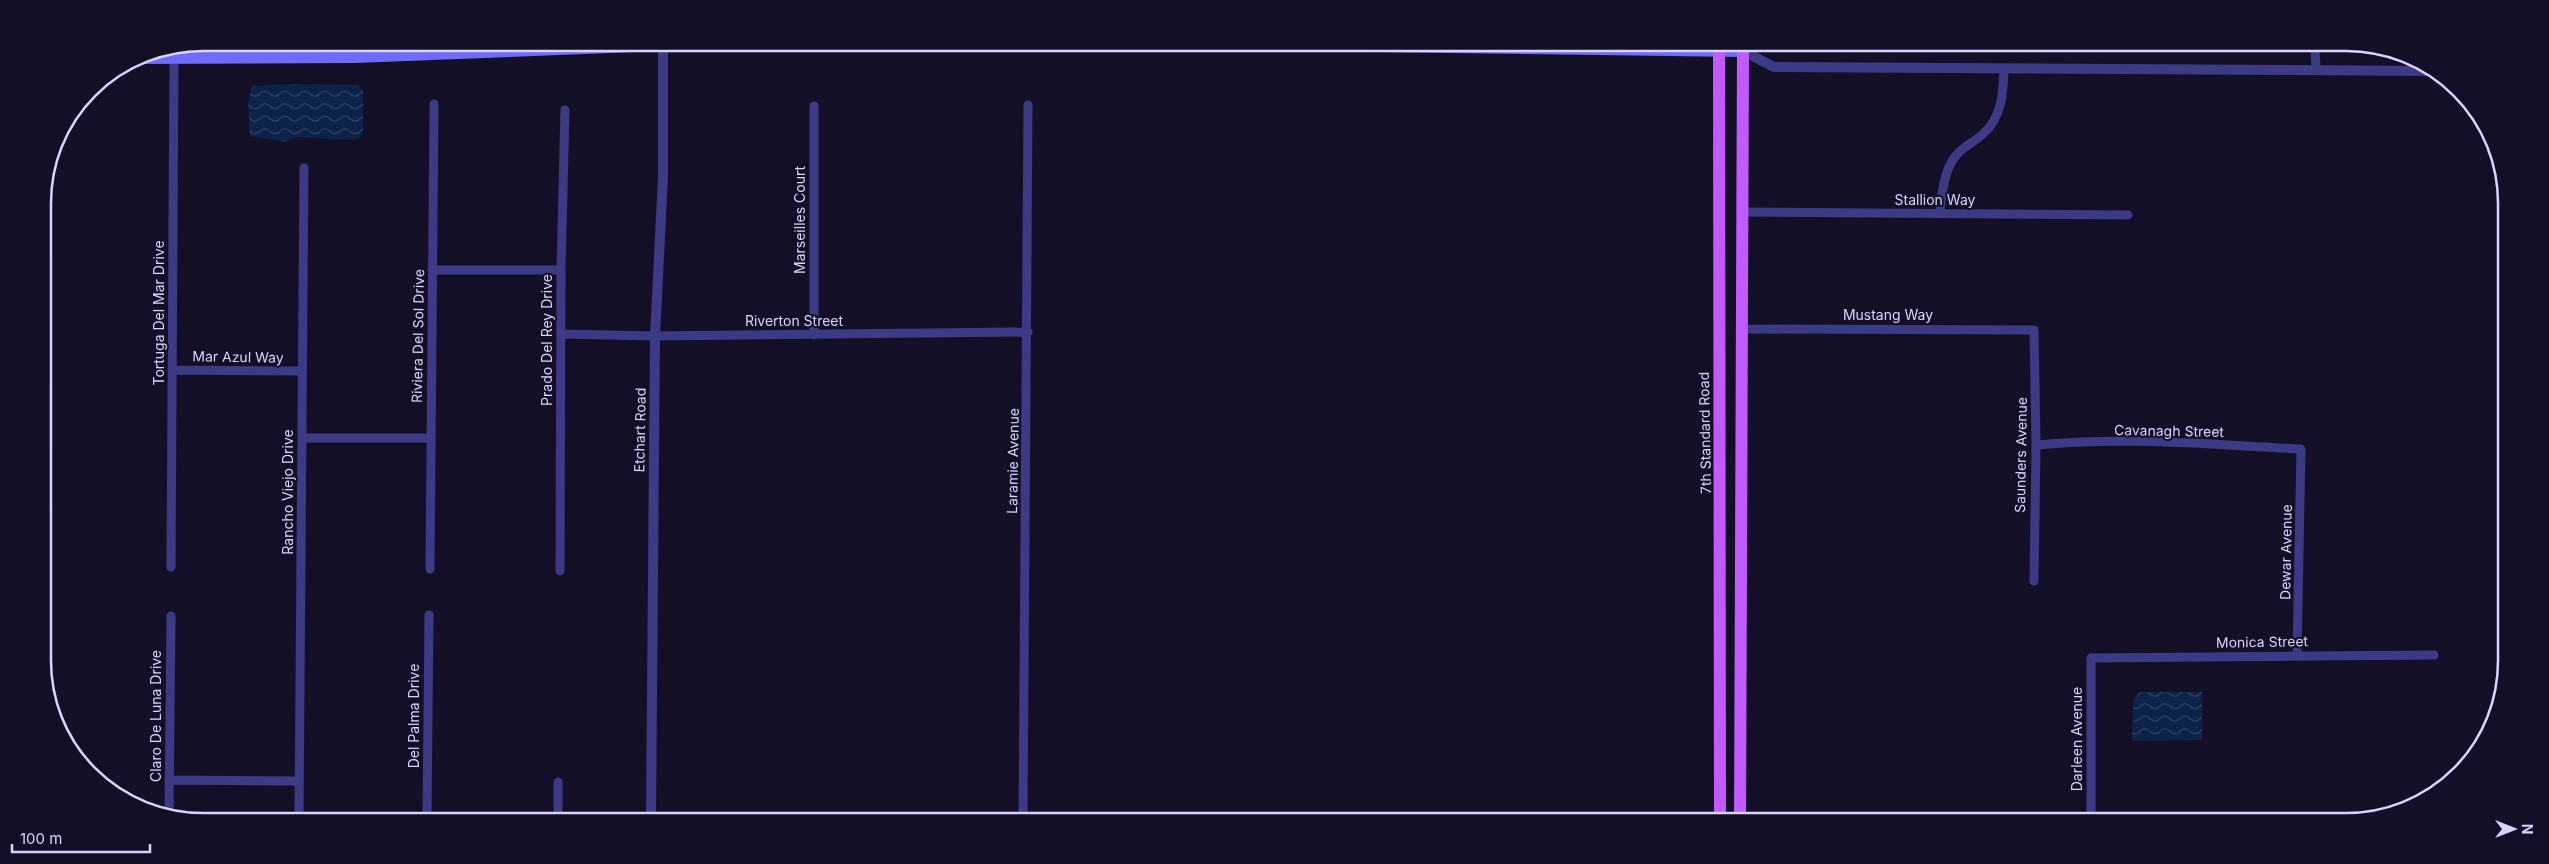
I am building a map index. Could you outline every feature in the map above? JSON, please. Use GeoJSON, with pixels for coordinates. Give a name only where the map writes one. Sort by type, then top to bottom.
{"type":"FeatureCollection","features":[{"type":"Feature","properties":{"kind":"main road","name":"7th Standard Road"},"geometry":{"type":"LineString","coordinates":[[1719,51],[1720,812]]}},
{"type":"Feature","properties":{"kind":"main road"},"geometry":{"type":"LineString","coordinates":[[1740,812],[1743,51]]}},
{"type":"Feature","properties":{"kind":"main road"},"geometry":{"type":"LineString","coordinates":[[157,59],[355,57],[477,52]]}},
{"type":"Feature","properties":{"kind":"street"},"geometry":{"type":"LineString","coordinates":[[1747,51],[1774,68],[2420,71]]}},
{"type":"Feature","properties":{"kind":"street"},"geometry":{"type":"LineString","coordinates":[[2315,51],[2316,70]]}},
{"type":"Feature","properties":{"kind":"street","name":"Etchart Road"},"geometry":{"type":"LineString","coordinates":[[650,813],[655,336],[663,177],[663,52]]}},
{"type":"Feature","properties":{"kind":"street","name":"Tortuga Del Mar Drive"},"geometry":{"type":"LineString","coordinates":[[171,567],[174,59]]}},
{"type":"Feature","properties":{"kind":"street"},"geometry":{"type":"LineString","coordinates":[[1940,213],[1942,188],[1950,164],[1964,146],[1984,134],[2001,108],[2004,70]]}},
{"type":"Feature","properties":{"kind":"street","name":"Riviera Del Sol Drive"},"geometry":{"type":"LineString","coordinates":[[430,569],[434,104]]}},
{"type":"Feature","properties":{"kind":"street","name":"Laramie Avenue"},"geometry":{"type":"LineString","coordinates":[[1023,813],[1028,332],[1028,105]]}},
{"type":"Feature","properties":{"kind":"street","name":"Marseilles Court"},"geometry":{"type":"LineString","coordinates":[[814,106],[814,335]]}},
{"type":"Feature","properties":{"kind":"street","name":"Prado Del Rey Drive"},"geometry":{"type":"LineString","coordinates":[[560,571],[561,270],[565,110]]}},
{"type":"Feature","properties":{"kind":"street","name":"Rancho Viejo Drive"},"geometry":{"type":"LineString","coordinates":[[299,813],[304,168]]}},
{"type":"Feature","properties":{"kind":"street","name":"Stallion Way"},"geometry":{"type":"LineString","coordinates":[[1743,212],[2128,215]]}},
{"type":"Feature","properties":{"kind":"street"},"geometry":{"type":"LineString","coordinates":[[432,270],[561,270]]}},
{"type":"Feature","properties":{"kind":"street","name":"Mustang Way"},"geometry":{"type":"LineString","coordinates":[[1742,329],[2034,330]]}},
{"type":"Feature","properties":{"kind":"street","name":"Saunders Avenue"},"geometry":{"type":"LineString","coordinates":[[2034,330],[2036,445],[2034,581]]}},
{"type":"Feature","properties":{"kind":"street","name":"Riverton Street"},"geometry":{"type":"LineString","coordinates":[[561,334],[655,336],[1028,332]]}},
{"type":"Feature","properties":{"kind":"street","name":"Mar Azul Way"},"geometry":{"type":"LineString","coordinates":[[172,370],[302,371]]}},
{"type":"Feature","properties":{"kind":"street"},"geometry":{"type":"LineString","coordinates":[[302,438],[431,438]]}},
{"type":"Feature","properties":{"kind":"street","name":"Cavanagh Street"},"geometry":{"type":"LineString","coordinates":[[2036,445],[2062,442],[2177,443],[2301,449]]}},
{"type":"Feature","properties":{"kind":"street","name":"Dewar Avenue"},"geometry":{"type":"LineString","coordinates":[[2297,655],[2301,449]]}},
{"type":"Feature","properties":{"kind":"street","name":"Del Palma Drive"},"geometry":{"type":"LineString","coordinates":[[427,813],[429,615]]}},
{"type":"Feature","properties":{"kind":"street","name":"Claro De Luna Drive"},"geometry":{"type":"LineString","coordinates":[[169,809],[171,616]]}},
{"type":"Feature","properties":{"kind":"street","name":"Monica Street"},"geometry":{"type":"LineString","coordinates":[[2091,658],[2434,655]]}},
{"type":"Feature","properties":{"kind":"street","name":"Darleen Avenue"},"geometry":{"type":"LineString","coordinates":[[2091,658],[2092,812]]}},
{"type":"Feature","properties":{"kind":"street"},"geometry":{"type":"LineString","coordinates":[[169,780],[299,781]]}},
{"type":"Feature","properties":{"kind":"street"},"geometry":{"type":"LineString","coordinates":[[558,782],[558,813]]}},
{"type":"Feature","properties":{"kind":"water"},"geometry":{"type":"Polygon","coordinates":[[[288,84],[358,85],[363,90],[363,132],[359,138],[352,140],[297,137],[285,142],[250,136],[248,103],[252,86],[288,84]]]}},
{"type":"Feature","properties":{"kind":"water"},"geometry":{"type":"Polygon","coordinates":[[[2140,692],[2202,692],[2202,740],[2132,741],[2133,700],[2140,692]]]}}]}
